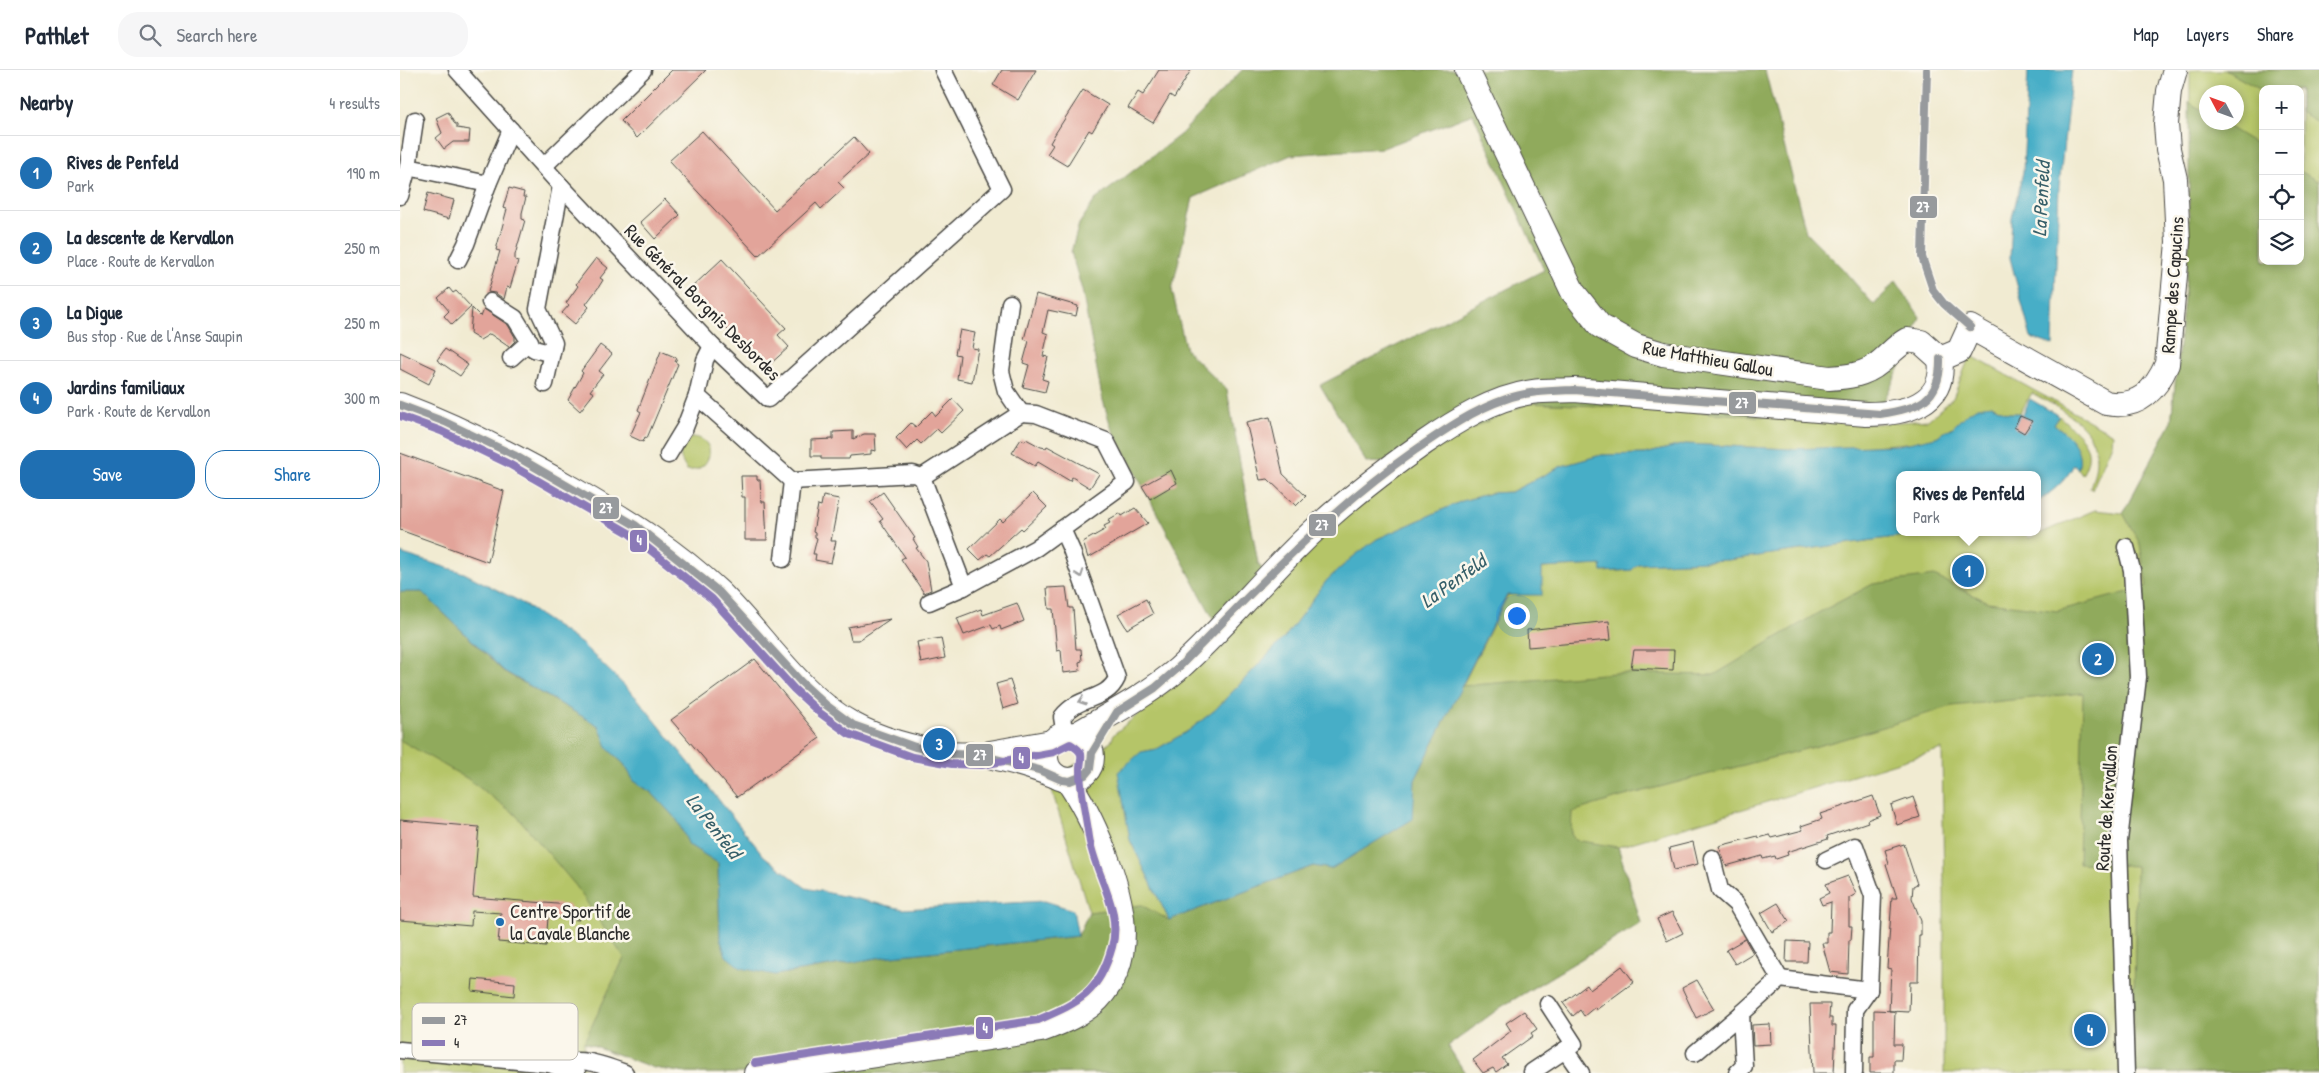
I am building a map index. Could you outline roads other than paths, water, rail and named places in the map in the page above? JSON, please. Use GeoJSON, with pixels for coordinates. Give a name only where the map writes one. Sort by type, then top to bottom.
{"type":"FeatureCollection","features":[{"type":"Feature","properties":{"kind":"street","name":"Rue Général Borgnis Desbordes"},"geometry":{"type":"LineString","coordinates":[[457,70],[561,186],[712,346],[768,398],[1002,189],[943,70]]}},
{"type":"Feature","properties":{"kind":"street"},"geometry":{"type":"LineString","coordinates":[[544,166],[643,70]]}},
{"type":"Feature","properties":{"kind":"street","name":"Rue Matthieu Gallou"},"geometry":{"type":"LineString","coordinates":[[1467,70],[1573,292],[1600,326],[1610,333],[1636,346],[1663,354],[1829,378],[1849,377],[1865,372],[1878,364],[1892,350],[1907,340],[1922,342],[1940,359]]}},
{"type":"Feature","properties":{"kind":"street","name":"Rampe des Capucins"},"geometry":{"type":"LineString","coordinates":[[1940,359],[1959,352],[1970,327],[2106,403],[2128,404],[2140,399],[2160,380],[2167,364],[2178,242],[2175,179],[2168,149],[2166,124],[2169,91],[2175,70]]}},
{"type":"Feature","properties":{"kind":"street"},"geometry":{"type":"LineString","coordinates":[[400,196],[408,166],[415,120]]}},
{"type":"Feature","properties":{"kind":"street"},"geometry":{"type":"LineString","coordinates":[[458,260],[511,130]]}},
{"type":"Feature","properties":{"kind":"street"},"geometry":{"type":"LineString","coordinates":[[408,166],[488,184]]}},
{"type":"Feature","properties":{"kind":"street"},"geometry":{"type":"LineString","coordinates":[[545,384],[554,343],[538,309],[561,186]]}},
{"type":"Feature","properties":{"kind":"street"},"geometry":{"type":"LineString","coordinates":[[490,302],[515,318],[534,349],[545,352],[553,347]]}},
{"type":"Feature","properties":{"kind":"street"},"geometry":{"type":"LineString","coordinates":[[1010,303],[1001,371],[1006,391],[1020,413]]}},
{"type":"Feature","properties":{"kind":"street"},"geometry":{"type":"LineString","coordinates":[[510,358],[530,341]]}},
{"type":"Feature","properties":{"kind":"street"},"geometry":{"type":"LineString","coordinates":[[668,455],[685,427],[697,396],[705,360],[712,346]]}},
{"type":"Feature","properties":{"kind":"street"},"geometry":{"type":"LineString","coordinates":[[756,1073],[1041,1030],[1077,1014],[1097,1000],[1119,962],[1123,947],[1123,916],[1119,894],[1098,838],[1077,794],[1047,763],[1048,749],[1064,737],[1116,712],[1155,688],[1177,669],[1337,509],[1400,460],[1441,432],[1482,408],[1508,398],[1533,392],[1574,390],[1866,414],[1887,414],[1904,411],[1918,405],[1929,397],[1941,378],[1940,359]]}},
{"type":"Feature","properties":{"kind":"street"},"geometry":{"type":"LineString","coordinates":[[697,396],[792,482],[913,474],[922,477]]}},
{"type":"Feature","properties":{"kind":"street"},"geometry":{"type":"LineString","coordinates":[[400,405],[445,422],[514,455],[635,525],[719,592],[801,682],[826,705],[853,725],[915,747],[952,754],[980,755],[1039,770],[1061,778],[1078,779],[1091,761],[1116,712]]}},
{"type":"Feature","properties":{"kind":"street"},"geometry":{"type":"LineString","coordinates":[[922,477],[1020,413],[1036,414],[1106,441],[1127,482],[1036,548],[964,587],[929,602]]}},
{"type":"Feature","properties":{"kind":"street"},"geometry":{"type":"LineString","coordinates":[[922,477],[964,587]]}},
{"type":"Feature","properties":{"kind":"street"},"geometry":{"type":"LineString","coordinates":[[783,559],[792,482]]}},
{"type":"Feature","properties":{"kind":"street"},"geometry":{"type":"LineString","coordinates":[[1062,529],[1071,549],[1117,678],[1113,687],[1103,694],[1072,705],[1062,717],[1064,737]]}},
{"type":"Feature","properties":{"kind":"street","name":"Route de Kervallon"},"geometry":{"type":"LineString","coordinates":[[2126,547],[2132,570],[2138,678],[2119,842],[2126,1073]]}},
{"type":"Feature","properties":{"kind":"street"},"geometry":{"type":"LineString","coordinates":[[980,755],[1064,737],[1085,741],[1091,761],[1098,838]]}},
{"type":"Feature","properties":{"kind":"street"},"geometry":{"type":"LineString","coordinates":[[1826,860],[1855,846],[1873,896],[1869,990],[1855,1010],[1854,1073]]}},
{"type":"Feature","properties":{"kind":"street"},"geometry":{"type":"LineString","coordinates":[[1712,858],[1720,890],[1736,904],[1780,978]]}},
{"type":"Feature","properties":{"kind":"street"},"geometry":{"type":"LineString","coordinates":[[1780,978],[1869,990]]}},
{"type":"Feature","properties":{"kind":"street"},"geometry":{"type":"LineString","coordinates":[[1695,1053],[1780,978]]}},
{"type":"Feature","properties":{"kind":"street"},"geometry":{"type":"LineString","coordinates":[[1532,1072],[1574,1044],[1548,1004]]}},
{"type":"Feature","properties":{"kind":"street"},"geometry":{"type":"LineString","coordinates":[[1737,1073],[1744,1066],[1741,1014]]}},
{"type":"Feature","properties":{"kind":"street"},"geometry":{"type":"LineString","coordinates":[[1565,1050],[1581,1073]]}},
{"type":"Feature","properties":{"kind":"street"},"geometry":{"type":"LineString","coordinates":[[506,1060],[549,1064],[578,1073]]}},
{"type":"Feature","properties":{"kind":"street"},"geometry":{"type":"LineString","coordinates":[[549,1064],[573,1060],[593,1061],[626,1073]]}},
{"type":"Feature","properties":{"kind":"water","name":"La Penfeld"},"geometry":{"type":"Polygon","coordinates":[[[2028,70],[2072,70],[2059,187],[2053,345],[2031,338],[2010,258],[2012,218],[2023,172],[2028,70]]]}},
{"type":"Feature","properties":{"kind":"water","name":"La Penfeld"},"geometry":{"type":"Polygon","coordinates":[[[2030,399],[2059,416],[2054,424],[2070,438],[2079,455],[2078,469],[2074,464],[2063,481],[2041,500],[2041,471],[1896,471],[1896,536],[1903,536],[1728,560],[1638,564],[1632,570],[1602,572],[1601,565],[1542,568],[1542,595],[1507,595],[1415,780],[1413,819],[1331,869],[1313,866],[1169,920],[1130,840],[1118,772],[1141,752],[1157,749],[1188,731],[1215,710],[1285,637],[1327,580],[1377,539],[1462,501],[1491,493],[1511,492],[1562,466],[1601,455],[1645,454],[1685,444],[1790,449],[1899,445],[1936,437],[1953,427],[1965,415],[1977,407],[1991,405],[2008,413],[2020,413],[2022,416],[2030,399]]]}},
{"type":"Feature","properties":{"kind":"water","name":"La Penfeld"},"geometry":{"type":"Polygon","coordinates":[[[400,553],[464,573],[517,600],[582,644],[637,698],[764,856],[806,888],[903,909],[1045,901],[1073,910],[1078,936],[883,957],[775,975],[741,968],[726,956],[720,938],[718,863],[689,845],[677,820],[652,793],[634,781],[624,764],[608,749],[599,726],[504,671],[422,592],[400,592],[400,553]]]}},
{"type":"Feature","properties":{"kind":"place","name":"Rives de Penfeld"},"geometry":{"type":"Point","coordinates":[1968,571]}},
{"type":"Feature","properties":{"kind":"place","name":"La descente de Kervallon"},"geometry":{"type":"Point","coordinates":[2098,659]}},
{"type":"Feature","properties":{"kind":"place","name":"La Digue"},"geometry":{"type":"Point","coordinates":[939,744]}},
{"type":"Feature","properties":{"kind":"place","name":"Centre Sportif de la Cavale Blanche"},"geometry":{"type":"Point","coordinates":[500,922]}},
{"type":"Feature","properties":{"kind":"place","name":"Jardins familiaux"},"geometry":{"type":"Point","coordinates":[2090,1030]}}]}
